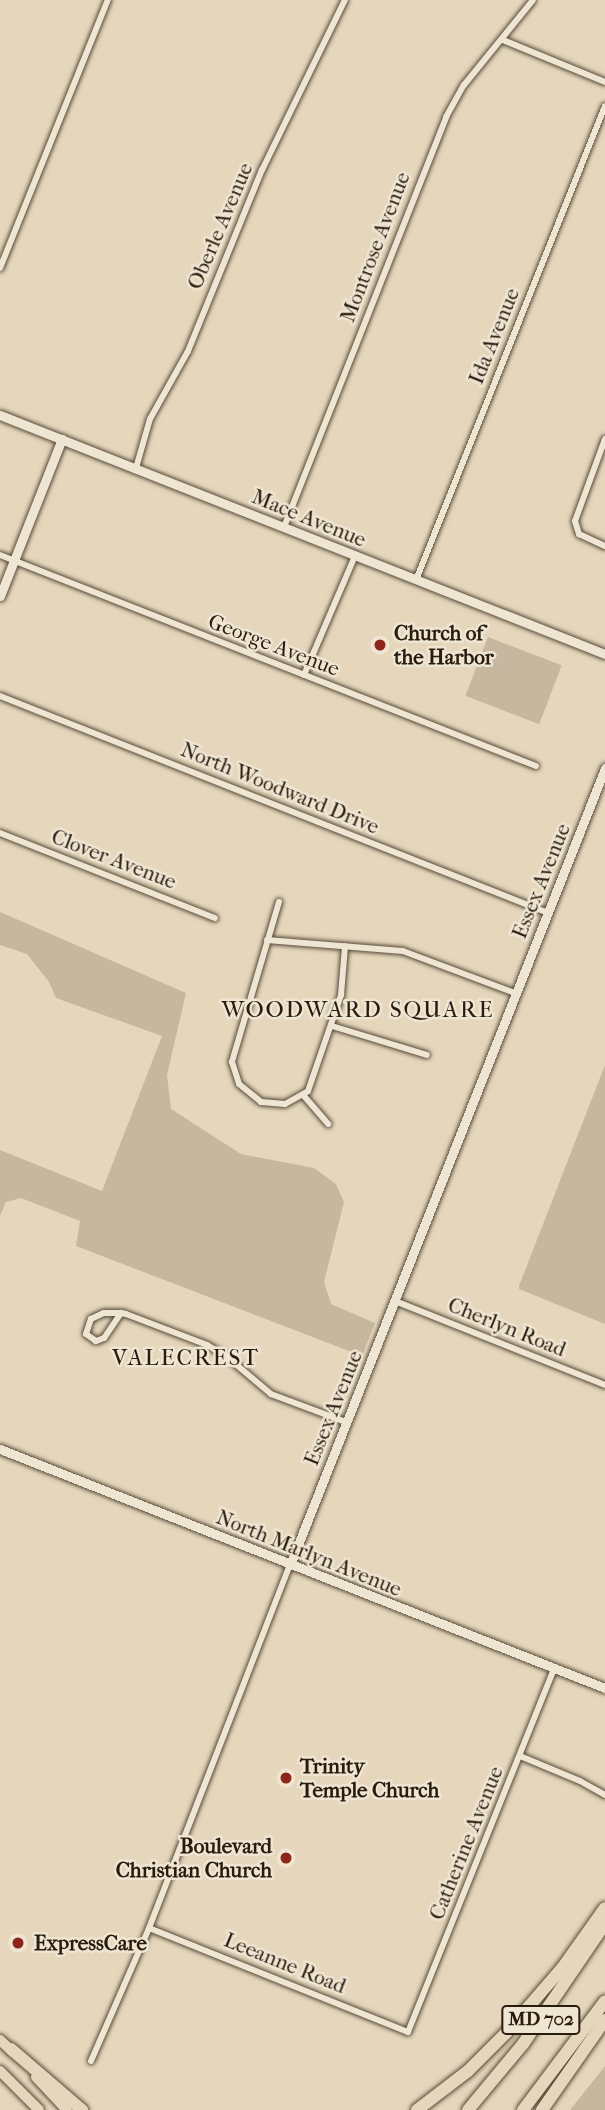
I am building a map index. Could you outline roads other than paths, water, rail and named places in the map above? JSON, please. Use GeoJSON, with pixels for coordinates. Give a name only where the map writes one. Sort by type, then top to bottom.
{"type":"FeatureCollection","features":[{"type":"Feature","properties":{"kind":"highway"},"geometry":{"type":"LineString","coordinates":[[418,2110],[468,2071],[506,2033],[562,1966],[605,1908]]}},
{"type":"Feature","properties":{"kind":"highway","name":"MD 702"},"geometry":{"type":"LineString","coordinates":[[468,2110],[531,2034],[605,1924]]}},
{"type":"Feature","properties":{"kind":"highway","name":"MD 702"},"geometry":{"type":"LineString","coordinates":[[523,2110],[605,2001]]}},
{"type":"Feature","properties":{"kind":"highway"},"geometry":{"type":"LineString","coordinates":[[542,2110],[605,2020]]}},
{"type":"Feature","properties":{"kind":"highway"},"geometry":{"type":"LineString","coordinates":[[11,2049],[82,2110]]}},
{"type":"Feature","properties":{"kind":"main road"},"geometry":{"type":"LineString","coordinates":[[0,2040],[67,2110]]}},
{"type":"Feature","properties":{"kind":"main road"},"geometry":{"type":"LineString","coordinates":[[0,2071],[39,2110]]}},
{"type":"Feature","properties":{"kind":"street"},"geometry":{"type":"LineString","coordinates":[[0,268],[108,0]]}},
{"type":"Feature","properties":{"kind":"street","name":"Oberle Avenue"},"geometry":{"type":"LineString","coordinates":[[136,468],[150,419],[183,363],[262,170],[345,0]]}},
{"type":"Feature","properties":{"kind":"street","name":"Montrose Avenue"},"geometry":{"type":"LineString","coordinates":[[284,527],[446,117],[464,85],[533,0]]}},
{"type":"Feature","properties":{"kind":"street"},"geometry":{"type":"LineString","coordinates":[[503,40],[605,82]]}},
{"type":"Feature","properties":{"kind":"street","name":"Ida Avenue"},"geometry":{"type":"LineString","coordinates":[[416,580],[605,106]]}},
{"type":"Feature","properties":{"kind":"street","name":"Mace Avenue"},"geometry":{"type":"LineString","coordinates":[[0,415],[605,654]]}},
{"type":"Feature","properties":{"kind":"street"},"geometry":{"type":"LineString","coordinates":[[0,596],[62,439]]}},
{"type":"Feature","properties":{"kind":"street"},"geometry":{"type":"LineString","coordinates":[[605,439],[575,521],[579,534],[605,546]]}},
{"type":"Feature","properties":{"kind":"street","name":"George Avenue"},"geometry":{"type":"LineString","coordinates":[[0,555],[536,766]]}},
{"type":"Feature","properties":{"kind":"street"},"geometry":{"type":"LineString","coordinates":[[304,675],[355,556]]}},
{"type":"Feature","properties":{"kind":"street","name":"North Woodward Drive"},"geometry":{"type":"LineString","coordinates":[[0,696],[548,913]]}},
{"type":"Feature","properties":{"kind":"street","name":"Essex Avenue"},"geometry":{"type":"LineString","coordinates":[[91,2061],[149,1928],[515,993],[601,792],[605,768]]}},
{"type":"Feature","properties":{"kind":"street","name":"Clover Avenue"},"geometry":{"type":"LineString","coordinates":[[0,833],[215,918]]}},
{"type":"Feature","properties":{"kind":"street"},"geometry":{"type":"LineString","coordinates":[[279,902],[235,1043],[233,1071],[246,1091],[261,1102],[285,1104],[304,1096],[313,1081],[343,985],[345,946]]}},
{"type":"Feature","properties":{"kind":"street"},"geometry":{"type":"LineString","coordinates":[[267,940],[414,954],[515,993]]}},
{"type":"Feature","properties":{"kind":"street"},"geometry":{"type":"LineString","coordinates":[[332,1026],[426,1055]]}},
{"type":"Feature","properties":{"kind":"street"},"geometry":{"type":"LineString","coordinates":[[304,1096],[328,1124]]}},
{"type":"Feature","properties":{"kind":"street","name":"Cherlyn Road"},"geometry":{"type":"LineString","coordinates":[[395,1301],[605,1385]]}},
{"type":"Feature","properties":{"kind":"street"},"geometry":{"type":"LineString","coordinates":[[121,1314],[104,1338],[96,1341],[86,1334],[91,1319],[104,1313],[121,1314],[207,1345],[226,1356],[271,1394],[346,1422]]}},
{"type":"Feature","properties":{"kind":"street","name":"North Marlyn Avenue"},"geometry":{"type":"LineString","coordinates":[[0,1450],[605,1688]]}},
{"type":"Feature","properties":{"kind":"street","name":"Catherine Avenue"},"geometry":{"type":"LineString","coordinates":[[408,2032],[554,1668]]}},
{"type":"Feature","properties":{"kind":"street"},"geometry":{"type":"LineString","coordinates":[[520,1756],[580,1781],[605,1795]]}},
{"type":"Feature","properties":{"kind":"street","name":"Leeanne Road"},"geometry":{"type":"LineString","coordinates":[[149,1928],[408,2032]]}},
{"type":"Feature","properties":{"kind":"place","name":"Church of the Harbor"},"geometry":{"type":"Point","coordinates":[380,645]}},
{"type":"Feature","properties":{"kind":"place","name":"Trinity Temple Church"},"geometry":{"type":"Point","coordinates":[286,1778]}},
{"type":"Feature","properties":{"kind":"place","name":"Boulevard Christian Church"},"geometry":{"type":"Point","coordinates":[286,1858]}},
{"type":"Feature","properties":{"kind":"place","name":"ExpressCare"},"geometry":{"type":"Point","coordinates":[18,1943]}},
{"type":"Feature","properties":{"kind":"district","name":"WOODWARD SQUARE"},"geometry":{"type":"Point","coordinates":[358,1010]}},
{"type":"Feature","properties":{"kind":"district","name":"VALECREST"},"geometry":{"type":"Point","coordinates":[186,1358]}}]}
